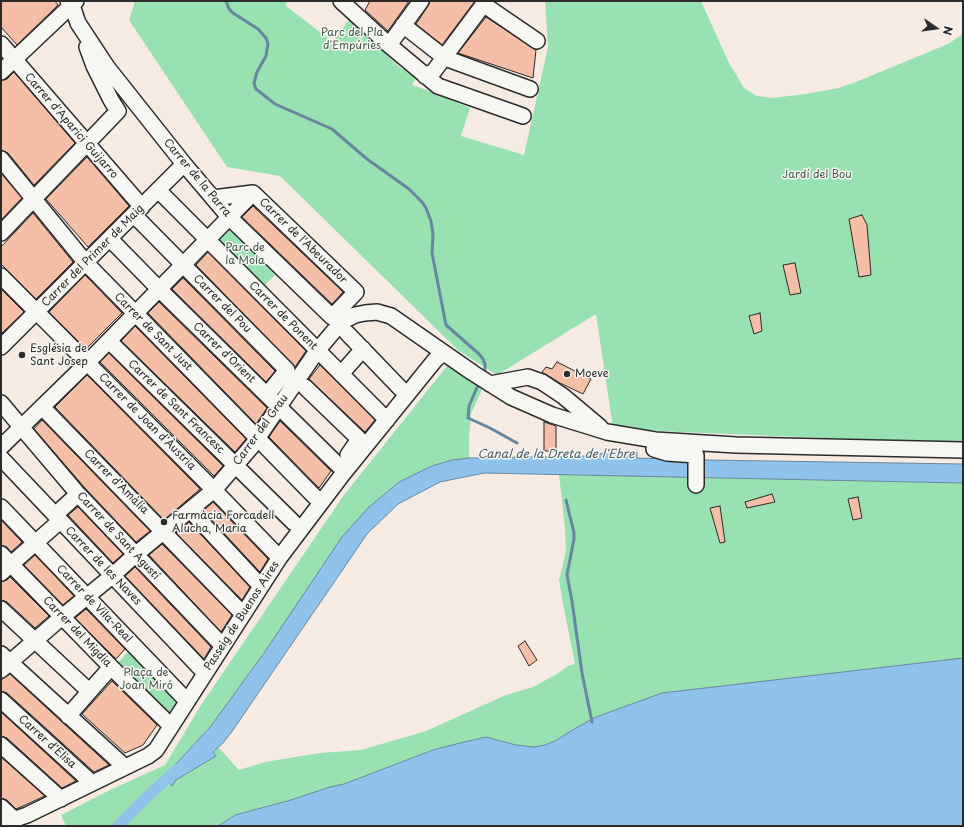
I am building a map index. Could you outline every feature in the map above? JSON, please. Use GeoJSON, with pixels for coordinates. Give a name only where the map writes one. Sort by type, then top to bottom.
{"type":"FeatureCollection","features":[{"type":"Feature","properties":{"kind":"street"},"geometry":{"type":"LineString","coordinates":[[341,1],[358,7],[389,45],[438,86],[523,116]]}},
{"type":"Feature","properties":{"kind":"street"},"geometry":{"type":"LineString","coordinates":[[389,45],[421,1]]}},
{"type":"Feature","properties":{"kind":"street"},"geometry":{"type":"LineString","coordinates":[[1,72],[72,2]]}},
{"type":"Feature","properties":{"kind":"street","name":"Carrer de la Parra"},"geometry":{"type":"LineString","coordinates":[[72,2],[94,66],[118,112],[87,144]]}},
{"type":"Feature","properties":{"kind":"street"},"geometry":{"type":"LineString","coordinates":[[425,76],[434,72],[485,3],[537,41]]}},
{"type":"Feature","properties":{"kind":"street","name":"Carrer de la Parra"},"geometry":{"type":"LineString","coordinates":[[78,23],[107,67],[184,164],[229,217],[332,317]]}},
{"type":"Feature","properties":{"kind":"street"},"geometry":{"type":"LineString","coordinates":[[404,26],[445,58],[530,89]]}},
{"type":"Feature","properties":{"kind":"street","name":"Carrer d'Aparici Guijarro"},"geometry":{"type":"LineString","coordinates":[[1,44],[87,144],[138,211]]}},
{"type":"Feature","properties":{"kind":"street"},"geometry":{"type":"LineString","coordinates":[[1,233],[87,144]]}},
{"type":"Feature","properties":{"kind":"street","name":"Carrer de Sant Just"},"geometry":{"type":"LineString","coordinates":[[1,159],[86,263],[315,496]]}},
{"type":"Feature","properties":{"kind":"street","name":"Carrer del Primer de Maig"},"geometry":{"type":"LineString","coordinates":[[1,347],[184,164]]}},
{"type":"Feature","properties":{"kind":"street","name":"Carrer de Ponent"},"geometry":{"type":"LineString","coordinates":[[158,190],[387,420]]}},
{"type":"Feature","properties":{"kind":"street"},"geometry":{"type":"LineString","coordinates":[[1,447],[88,363],[253,193]]}},
{"type":"Feature","properties":{"kind":"street","name":"Carrer de l'Abeurador"},"geometry":{"type":"LineString","coordinates":[[213,198],[253,193],[356,292],[332,317]]}},
{"type":"Feature","properties":{"kind":"street","name":"Carrer del Pou"},"geometry":{"type":"LineString","coordinates":[[138,211],[184,265],[287,370],[267,395]]}},
{"type":"Feature","properties":{"kind":"street","name":"Carrer d'Orient"},"geometry":{"type":"LineString","coordinates":[[110,239],[279,407],[343,467]]}},
{"type":"Feature","properties":{"kind":"street","name":"Carrer de Joan d'Àustria"},"geometry":{"type":"LineString","coordinates":[[1,276],[274,552]]}},
{"type":"Feature","properties":{"kind":"street","name":"Carrer del Grau"},"geometry":{"type":"LineString","coordinates":[[4,662],[36,640],[135,555],[214,490],[258,437],[317,351],[345,320],[355,315],[377,312],[391,316],[443,353]]}},
{"type":"Feature","properties":{"kind":"street"},"geometry":{"type":"LineString","coordinates":[[347,333],[401,389]]}},
{"type":"Feature","properties":{"kind":"street","name":"Carrer de Sant Francesc"},"geometry":{"type":"LineString","coordinates":[[109,341],[294,523]]}},
{"type":"Feature","properties":{"kind":"street"},"geometry":{"type":"LineString","coordinates":[[341,374],[363,349]]}},
{"type":"Feature","properties":{"kind":"street"},"geometry":{"type":"LineString","coordinates":[[443,353],[511,397],[552,415],[607,432],[661,441],[736,445],[963,450]]}},
{"type":"Feature","properties":{"kind":"street","name":"Passeig de Buenos Aires"},"geometry":{"type":"LineString","coordinates":[[8,822],[61,799],[148,756],[156,750],[280,557],[343,467],[387,420],[435,360],[443,353]]}},
{"type":"Feature","properties":{"kind":"street"},"geometry":{"type":"LineString","coordinates":[[490,384],[528,377],[542,382],[563,396],[607,432]]}},
{"type":"Feature","properties":{"kind":"street"},"geometry":{"type":"LineString","coordinates":[[305,387],[359,439],[345,459],[343,467]]}},
{"type":"Feature","properties":{"kind":"street","name":"Carrer de Sant Agustí"},"geometry":{"type":"LineString","coordinates":[[1,403],[78,494],[218,641]]}},
{"type":"Feature","properties":{"kind":"street","name":"Carrer d'Amàlia"},"geometry":{"type":"LineString","coordinates":[[42,407],[239,610]]}},
{"type":"Feature","properties":{"kind":"street"},"geometry":{"type":"LineString","coordinates":[[654,449],[667,453],[696,455],[696,485]]}},
{"type":"Feature","properties":{"kind":"street","name":"Carrer de les Naves"},"geometry":{"type":"LineString","coordinates":[[1,458],[205,673]]}},
{"type":"Feature","properties":{"kind":"street"},"geometry":{"type":"LineString","coordinates":[[4,564],[35,543],[78,494]]}},
{"type":"Feature","properties":{"kind":"street","name":"Carrer de Vila-Real"},"geometry":{"type":"LineString","coordinates":[[1,507],[187,701]]}},
{"type":"Feature","properties":{"kind":"street"},"geometry":{"type":"LineString","coordinates":[[190,510],[256,581]]}},
{"type":"Feature","properties":{"kind":"street","name":"Carrer del Migdia"},"geometry":{"type":"LineString","coordinates":[[4,564],[62,617],[171,726]]}},
{"type":"Feature","properties":{"kind":"street"},"geometry":{"type":"LineString","coordinates":[[1,609],[89,691]]}},
{"type":"Feature","properties":{"kind":"street"},"geometry":{"type":"LineString","coordinates":[[4,662],[125,767]]}},
{"type":"Feature","properties":{"kind":"street"},"geometry":{"type":"LineString","coordinates":[[68,716],[111,667]]}},
{"type":"Feature","properties":{"kind":"street","name":"Carrer d'Elisa"},"geometry":{"type":"LineString","coordinates":[[1,700],[92,783]]}},
{"type":"Feature","properties":{"kind":"street"},"geometry":{"type":"LineString","coordinates":[[1,745],[61,799]]}},
{"type":"Feature","properties":{"kind":"street"},"geometry":{"type":"LineString","coordinates":[[1,807],[8,822]]}},
{"type":"Feature","properties":{"kind":"green space"},"geometry":{"type":"Polygon","coordinates":[[[135,1],[287,1],[286,6],[333,42],[350,18],[398,66],[416,78],[412,85],[470,108],[461,136],[524,155],[548,47],[545,1],[701,1],[728,61],[744,88],[757,96],[772,98],[839,88],[948,44],[963,34],[963,442],[921,442],[613,428],[596,314],[497,375],[459,351],[280,176],[227,167],[129,20],[135,1]]]}},
{"type":"Feature","properties":{"kind":"green space","name":"Parc de la Mola"},"geometry":{"type":"Polygon","coordinates":[[[229,220],[280,270],[261,289],[212,239],[229,220]]]}},
{"type":"Feature","properties":{"kind":"green space"},"geometry":{"type":"Polygon","coordinates":[[[447,366],[483,387],[471,414],[469,458],[452,460],[432,466],[399,482],[368,508],[211,726],[164,777],[171,785],[176,780],[216,756],[212,752],[218,747],[239,770],[265,762],[320,753],[361,750],[426,731],[506,695],[533,687],[557,674],[568,666],[575,664],[559,580],[566,551],[559,474],[963,483],[963,658],[662,693],[596,717],[555,741],[545,745],[534,747],[516,745],[486,737],[456,744],[433,750],[344,784],[235,815],[218,826],[66,826],[61,815],[110,790],[165,765],[201,705],[344,495],[447,366]]]}},
{"type":"Feature","properties":{"kind":"green space","name":"Plaça de Joan Miró"},"geometry":{"type":"Polygon","coordinates":[[[131,648],[182,701],[170,720],[116,665],[131,648]]]}},
{"type":"Feature","properties":{"kind":"water"},"geometry":{"type":"Polygon","coordinates":[[[606,452],[637,452],[637,458],[963,464],[963,483],[484,473],[440,482],[398,504],[367,534],[233,730],[223,743],[213,752],[216,756],[176,780],[172,786],[164,777],[211,726],[264,653],[342,537],[368,508],[399,482],[432,466],[452,460],[469,458],[593,456],[606,452]]]}},
{"type":"Feature","properties":{"kind":"water"},"geometry":{"type":"Polygon","coordinates":[[[963,658],[963,826],[218,826],[235,815],[344,784],[433,750],[456,744],[486,737],[516,745],[534,747],[545,745],[555,741],[596,717],[662,693],[963,658]]]}},
{"type":"Feature","properties":{"kind":"building"},"geometry":{"type":"Polygon","coordinates":[[[1,1],[55,1],[58,5],[17,45],[1,27],[1,1]]]}},
{"type":"Feature","properties":{"kind":"building"},"geometry":{"type":"Polygon","coordinates":[[[370,1],[409,1],[388,31],[365,10],[370,1]]]}},
{"type":"Feature","properties":{"kind":"building"},"geometry":{"type":"Polygon","coordinates":[[[430,1],[475,1],[442,45],[416,24],[430,1]]]}},
{"type":"Feature","properties":{"kind":"building"},"geometry":{"type":"Polygon","coordinates":[[[486,17],[536,50],[533,78],[458,53],[486,17]]]}},
{"type":"Feature","properties":{"kind":"building"},"geometry":{"type":"Polygon","coordinates":[[[14,72],[75,143],[34,185],[8,153],[1,150],[1,81],[7,79],[14,72]]]}},
{"type":"Feature","properties":{"kind":"building"},"geometry":{"type":"Polygon","coordinates":[[[87,157],[129,206],[88,247],[46,199],[87,157]]]}},
{"type":"Feature","properties":{"kind":"building"},"geometry":{"type":"Polygon","coordinates":[[[1,173],[22,198],[1,220],[1,173]]]}},
{"type":"Feature","properties":{"kind":"building"},"geometry":{"type":"Polygon","coordinates":[[[253,206],[343,292],[332,304],[242,217],[253,206]]]}},
{"type":"Feature","properties":{"kind":"building"},"geometry":{"type":"Polygon","coordinates":[[[33,213],[73,262],[36,299],[1,264],[1,247],[33,213]]]}},
{"type":"Feature","properties":{"kind":"building"},"geometry":{"type":"Polygon","coordinates":[[[862,215],[867,225],[871,275],[859,277],[849,219],[862,215]]]}},
{"type":"Feature","properties":{"kind":"building"},"geometry":{"type":"Polygon","coordinates":[[[208,252],[306,351],[295,367],[196,265],[208,252]]]}},
{"type":"Feature","properties":{"kind":"building"},"geometry":{"type":"Polygon","coordinates":[[[795,263],[801,293],[790,295],[783,265],[795,263]]]}},
{"type":"Feature","properties":{"kind":"building"},"geometry":{"type":"Polygon","coordinates":[[[85,275],[122,313],[86,349],[49,312],[85,275]]]}},
{"type":"Feature","properties":{"kind":"building"},"geometry":{"type":"Polygon","coordinates":[[[183,278],[275,371],[266,382],[172,289],[183,278]]]}},
{"type":"Feature","properties":{"kind":"building"},"geometry":{"type":"Polygon","coordinates":[[[1,289],[24,312],[1,334],[1,289]]]}},
{"type":"Feature","properties":{"kind":"building"},"geometry":{"type":"Polygon","coordinates":[[[159,302],[267,408],[256,424],[148,313],[159,302]]]}},
{"type":"Feature","properties":{"kind":"building"},"geometry":{"type":"Polygon","coordinates":[[[760,313],[762,331],[754,334],[749,316],[760,313]]]}},
{"type":"Feature","properties":{"kind":"building"},"geometry":{"type":"Polygon","coordinates":[[[135,326],[246,439],[235,452],[121,341],[135,326]]]}},
{"type":"Feature","properties":{"kind":"building"},"geometry":{"type":"Polygon","coordinates":[[[109,353],[223,466],[214,476],[100,362],[109,353]]]}},
{"type":"Feature","properties":{"kind":"building"},"geometry":{"type":"Polygon","coordinates":[[[557,362],[591,379],[583,394],[542,372],[546,367],[552,369],[557,362]]]}},
{"type":"Feature","properties":{"kind":"building"},"geometry":{"type":"Polygon","coordinates":[[[320,365],[375,420],[365,432],[309,379],[320,365]]]}},
{"type":"Feature","properties":{"kind":"building"},"geometry":{"type":"Polygon","coordinates":[[[87,375],[200,489],[164,520],[55,407],[87,375]]]}},
{"type":"Feature","properties":{"kind":"building"},"geometry":{"type":"Polygon","coordinates":[[[42,420],[150,531],[136,542],[85,488],[34,429],[42,420]]]}},
{"type":"Feature","properties":{"kind":"building"},"geometry":{"type":"Polygon","coordinates":[[[280,421],[331,471],[319,488],[269,437],[280,421]]]}},
{"type":"Feature","properties":{"kind":"building"},"geometry":{"type":"Polygon","coordinates":[[[544,422],[556,426],[556,451],[544,451],[544,422]]]}},
{"type":"Feature","properties":{"kind":"building"},"geometry":{"type":"Polygon","coordinates":[[[772,494],[775,502],[747,508],[745,502],[772,494]]]}},
{"type":"Feature","properties":{"kind":"building"},"geometry":{"type":"Polygon","coordinates":[[[858,497],[862,518],[853,520],[848,499],[858,497]]]}},
{"type":"Feature","properties":{"kind":"building"},"geometry":{"type":"Polygon","coordinates":[[[213,502],[268,559],[260,572],[203,511],[213,502]]]}},
{"type":"Feature","properties":{"kind":"building"},"geometry":{"type":"Polygon","coordinates":[[[720,506],[725,542],[720,543],[710,508],[720,506]]]}},
{"type":"Feature","properties":{"kind":"building"},"geometry":{"type":"Polygon","coordinates":[[[78,507],[123,554],[113,563],[68,515],[78,507]]]}},
{"type":"Feature","properties":{"kind":"building"},"geometry":{"type":"Polygon","coordinates":[[[1,520],[22,542],[11,552],[7,547],[1,545],[1,520]]]}},
{"type":"Feature","properties":{"kind":"building"},"geometry":{"type":"Polygon","coordinates":[[[189,522],[250,587],[242,600],[176,533],[189,522]]]}},
{"type":"Feature","properties":{"kind":"building"},"geometry":{"type":"Polygon","coordinates":[[[162,544],[232,615],[221,632],[149,555],[162,544]]]}},
{"type":"Feature","properties":{"kind":"building"},"geometry":{"type":"Polygon","coordinates":[[[35,555],[74,596],[63,605],[24,565],[35,555]]]}},
{"type":"Feature","properties":{"kind":"building"},"geometry":{"type":"Polygon","coordinates":[[[135,567],[211,647],[204,659],[125,576],[135,567]]]}},
{"type":"Feature","properties":{"kind":"building"},"geometry":{"type":"Polygon","coordinates":[[[10,577],[49,616],[35,628],[7,602],[1,600],[1,582],[10,577]]]}},
{"type":"Feature","properties":{"kind":"building"},"geometry":{"type":"Polygon","coordinates":[[[86,609],[125,649],[116,659],[75,618],[86,609]]]}},
{"type":"Feature","properties":{"kind":"building"},"geometry":{"type":"Polygon","coordinates":[[[525,641],[537,660],[529,666],[518,646],[525,641]]]}},
{"type":"Feature","properties":{"kind":"building"},"geometry":{"type":"Polygon","coordinates":[[[10,674],[109,765],[94,772],[7,693],[1,691],[1,680],[10,674]]]}},
{"type":"Feature","properties":{"kind":"building"},"geometry":{"type":"Polygon","coordinates":[[[112,681],[157,725],[143,745],[125,753],[82,714],[112,681]]]}},
{"type":"Feature","properties":{"kind":"building"},"geometry":{"type":"Polygon","coordinates":[[[1,712],[76,781],[62,788],[7,738],[1,736],[1,712]]]}},
{"type":"Feature","properties":{"kind":"building"},"geometry":{"type":"Polygon","coordinates":[[[1,757],[45,796],[16,809],[7,800],[1,798],[1,757]]]}},
{"type":"Feature","properties":{"kind":"waterway"},"geometry":{"type":"LineString","coordinates":[[226,1],[229,9],[233,13],[258,29],[266,38],[268,44],[266,56],[257,72],[254,83],[256,89],[275,104],[332,129],[367,159],[409,189],[422,202],[431,221],[433,234],[432,253],[446,325],[479,354],[485,364],[485,370]]}},
{"type":"Feature","properties":{"kind":"waterway"},"geometry":{"type":"LineString","coordinates":[[479,383],[469,406],[468,418],[517,443]]}},
{"type":"Feature","properties":{"kind":"waterway"},"geometry":{"type":"LineString","coordinates":[[566,500],[574,533],[567,575],[582,673],[592,722]]}},
{"type":"Feature","properties":{"kind":"waterway","name":"Canal de la Dreta de l'Ebre"},"geometry":{"type":"LineString","coordinates":[[118,826],[152,792],[177,770]]}},
{"type":"Feature","properties":{"kind":"place","name":"Església de Sant Josep"},"geometry":{"type":"Point","coordinates":[22,355]}},
{"type":"Feature","properties":{"kind":"place","name":"Moeve"},"geometry":{"type":"Point","coordinates":[567,374]}},
{"type":"Feature","properties":{"kind":"place","name":"Farmàcia Forcadell Alucha, Maria"},"geometry":{"type":"Point","coordinates":[164,522]}},
{"type":"Feature","properties":{"kind":"park label","name":"Parc del Pla d'Empúries"},"geometry":{"type":"Point","coordinates":[352,39]}},
{"type":"Feature","properties":{"kind":"park label","name":"Jardí del Bou"},"geometry":{"type":"Point","coordinates":[817,175]}}]}
